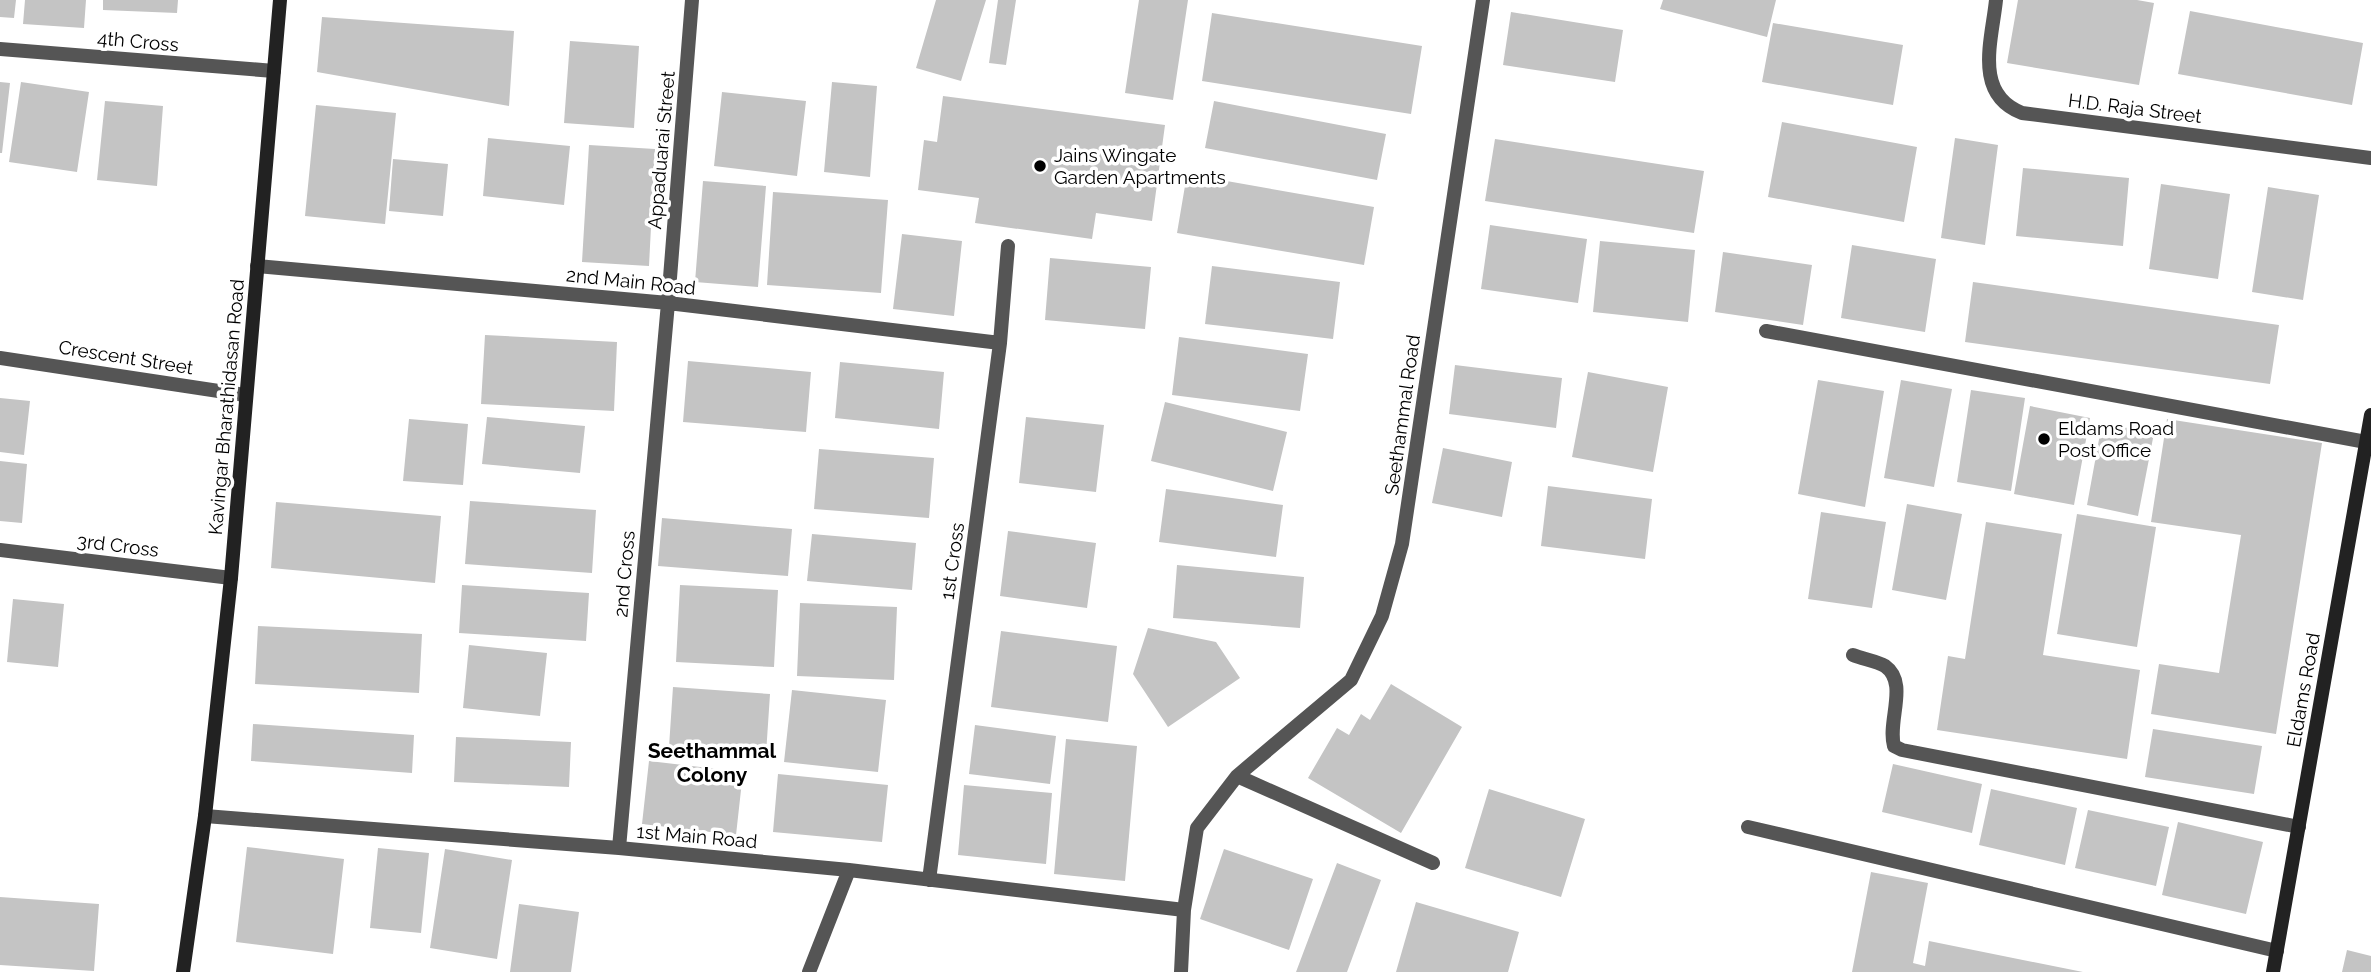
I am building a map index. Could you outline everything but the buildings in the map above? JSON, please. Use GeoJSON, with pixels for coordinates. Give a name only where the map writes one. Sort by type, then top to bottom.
{"type":"FeatureCollection","features":[{"type":"Feature","properties":{"kind":"main road","name":"Kavingar Bharathidasan Road"},"geometry":{"type":"LineString","coordinates":[[183,972],[205,816],[231,578],[280,0]]}},
{"type":"Feature","properties":{"kind":"main road","name":"Eldams Road"},"geometry":{"type":"LineString","coordinates":[[2273,972],[2371,415]]}},
{"type":"Feature","properties":{"kind":"street","name":"Appaduarai Street"},"geometry":{"type":"LineString","coordinates":[[668,303],[692,0]]}},
{"type":"Feature","properties":{"kind":"street","name":"Seethammal Road"},"geometry":{"type":"LineString","coordinates":[[1181,972],[1184,910],[1197,828],[1237,776],[1351,680],[1382,616],[1402,544],[1483,0]]}},
{"type":"Feature","properties":{"kind":"street","name":"H.D. Raja Street"},"geometry":{"type":"LineString","coordinates":[[1997,0],[1988,73],[1992,87],[2011,109],[2022,113],[2371,158]]}},
{"type":"Feature","properties":{"kind":"street","name":"4th Cross"},"geometry":{"type":"LineString","coordinates":[[0,49],[274,71]]}},
{"type":"Feature","properties":{"kind":"street","name":"1st Cross"},"geometry":{"type":"LineString","coordinates":[[929,880],[1000,343],[1008,246]]}},
{"type":"Feature","properties":{"kind":"street","name":"2nd Main Road"},"geometry":{"type":"LineString","coordinates":[[257,266],[668,303],[1000,343]]}},
{"type":"Feature","properties":{"kind":"street","name":"2nd Cross"},"geometry":{"type":"LineString","coordinates":[[619,848],[668,303]]}},
{"type":"Feature","properties":{"kind":"street"},"geometry":{"type":"LineString","coordinates":[[1766,331],[2366,442]]}},
{"type":"Feature","properties":{"kind":"street","name":"Crescent Street"},"geometry":{"type":"LineString","coordinates":[[0,358],[245,395]]}},
{"type":"Feature","properties":{"kind":"street","name":"3rd Cross"},"geometry":{"type":"LineString","coordinates":[[0,550],[231,578]]}},
{"type":"Feature","properties":{"kind":"street"},"geometry":{"type":"LineString","coordinates":[[1853,655],[1885,666],[1894,676],[1898,690],[1891,736],[1894,746],[1902,750],[2299,827]]}},
{"type":"Feature","properties":{"kind":"street"},"geometry":{"type":"LineString","coordinates":[[1237,776],[1433,863]]}},
{"type":"Feature","properties":{"kind":"street","name":"1st Main Road"},"geometry":{"type":"LineString","coordinates":[[205,816],[619,848],[849,870],[1184,910]]}},
{"type":"Feature","properties":{"kind":"street"},"geometry":{"type":"LineString","coordinates":[[1748,827],[2277,951]]}},
{"type":"Feature","properties":{"kind":"street"},"geometry":{"type":"LineString","coordinates":[[809,972],[849,870]]}},
{"type":"Feature","properties":{"kind":"place","name":"Jains Wingate Garden Apartments"},"geometry":{"type":"Point","coordinates":[1040,166]}},
{"type":"Feature","properties":{"kind":"place","name":"Eldams Road Post Office"},"geometry":{"type":"Point","coordinates":[2044,439]}},
{"type":"Feature","properties":{"kind":"district","name":"Seethammal Colony"},"geometry":{"type":"Point","coordinates":[712,763]}}]}
